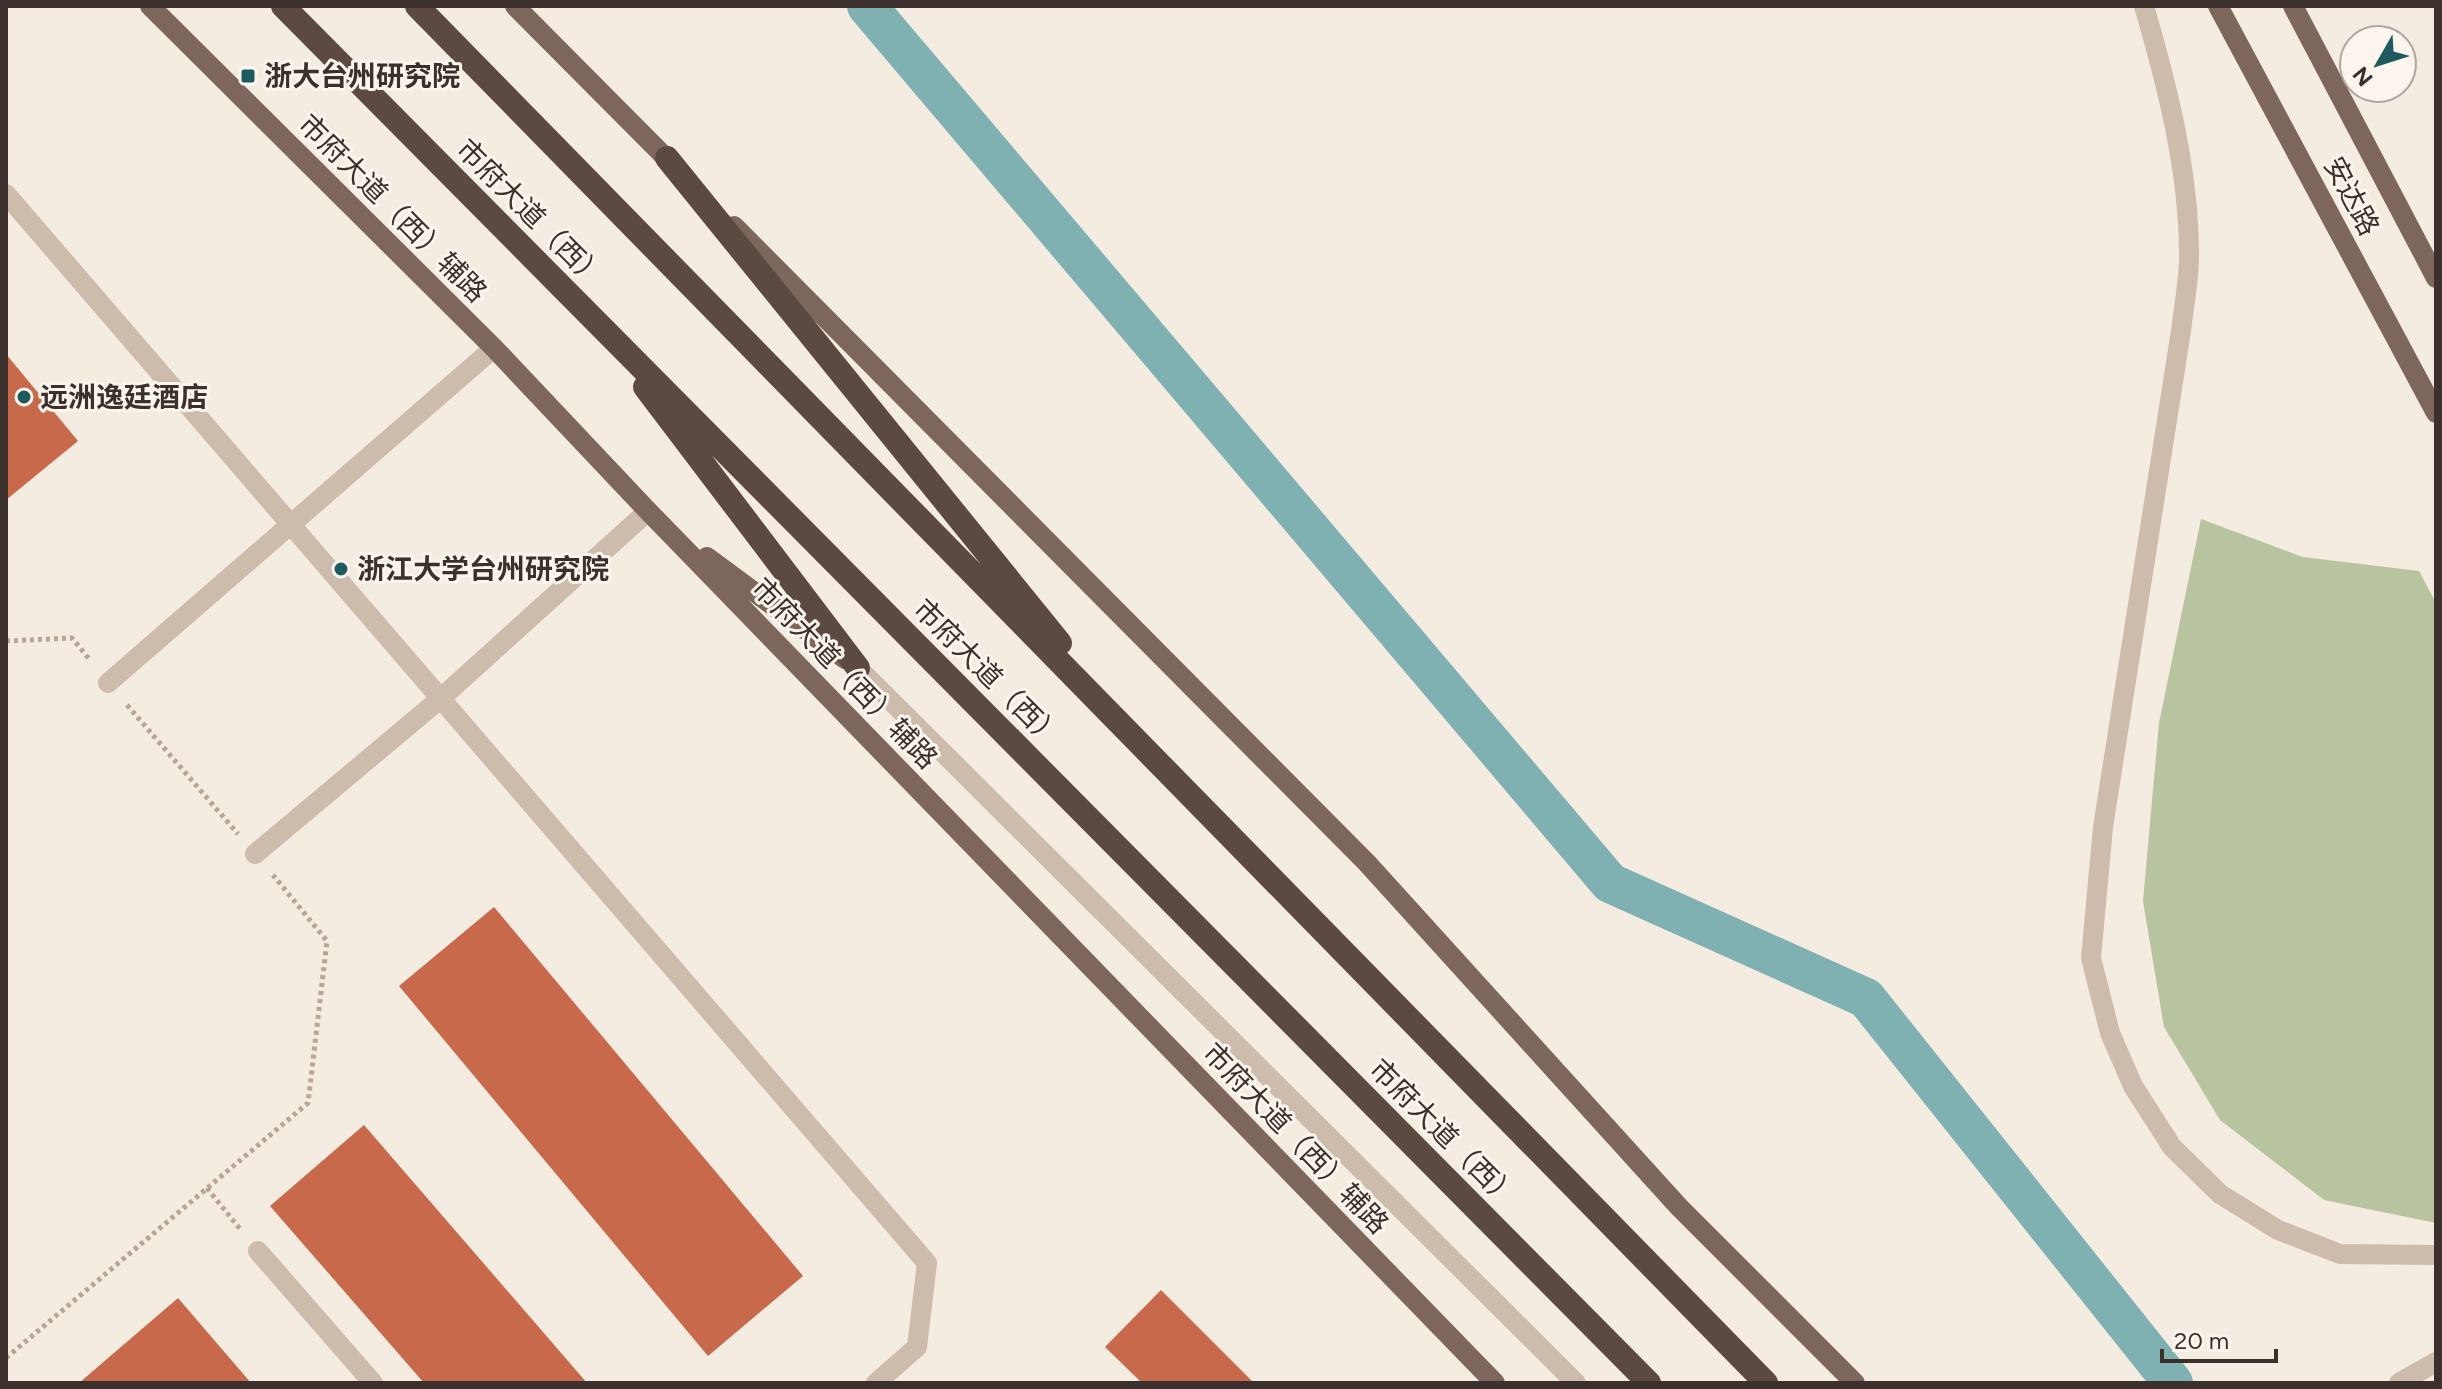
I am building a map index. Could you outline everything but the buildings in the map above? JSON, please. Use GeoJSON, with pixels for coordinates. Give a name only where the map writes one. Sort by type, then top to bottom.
{"type":"FeatureCollection","features":[{"type":"Feature","properties":{"kind":"highway","name":"市府大道（西）"},"geometry":{"type":"LineString","coordinates":[[283,6],[1649,1383]]}},
{"type":"Feature","properties":{"kind":"highway","name":"市府大道（西）"},"geometry":{"type":"LineString","coordinates":[[417,6],[1766,1383]]}},
{"type":"Feature","properties":{"kind":"highway"},"geometry":{"type":"LineString","coordinates":[[667,158],[1155,760]]}},
{"type":"Feature","properties":{"kind":"highway"},"geometry":{"type":"LineString","coordinates":[[588,312],[858,668]]}},
{"type":"Feature","properties":{"kind":"main road","name":"市府大道（西）辅路"},"geometry":{"type":"LineString","coordinates":[[150,6],[494,348],[653,516],[1495,1383]]}},
{"type":"Feature","properties":{"kind":"main road"},"geometry":{"type":"LineString","coordinates":[[515,6],[1367,863],[1679,1207],[1855,1383]]}},
{"type":"Feature","properties":{"kind":"main road","name":"安达路"},"geometry":{"type":"LineString","coordinates":[[2218,6],[2436,413]]}},
{"type":"Feature","properties":{"kind":"main road","name":"安达路"},"geometry":{"type":"LineString","coordinates":[[2293,6],[2436,278]]}},
{"type":"Feature","properties":{"kind":"main road"},"geometry":{"type":"LineString","coordinates":[[653,516],[858,668]]}},
{"type":"Feature","properties":{"kind":"street"},"geometry":{"type":"LineString","coordinates":[[2144,6],[2172,108],[2184,189],[2189,252],[2181,331],[2103,827],[2091,958],[2110,1033],[2133,1086],[2172,1147],[2220,1194],[2278,1230],[2340,1254],[2436,1255]]}},
{"type":"Feature","properties":{"kind":"street"},"geometry":{"type":"LineString","coordinates":[[6,194],[927,1263],[917,1347],[876,1383]]}},
{"type":"Feature","properties":{"kind":"street"},"geometry":{"type":"LineString","coordinates":[[108,683],[494,348]]}},
{"type":"Feature","properties":{"kind":"street"},"geometry":{"type":"LineString","coordinates":[[255,854],[653,516]]}},
{"type":"Feature","properties":{"kind":"street"},"geometry":{"type":"LineString","coordinates":[[858,668],[1576,1383]]}},
{"type":"Feature","properties":{"kind":"street"},"geometry":{"type":"LineString","coordinates":[[258,1251],[373,1383]]}},
{"type":"Feature","properties":{"kind":"street"},"geometry":{"type":"LineString","coordinates":[[2399,1383],[2436,1362]]}},
{"type":"Feature","properties":{"kind":"path"},"geometry":{"type":"LineString","coordinates":[[6,641],[72,638],[327,941],[308,1103],[6,1358]]}},
{"type":"Feature","properties":{"kind":"path"},"geometry":{"type":"LineString","coordinates":[[207,1188],[258,1251]]}},
{"type":"Feature","properties":{"kind":"green space"},"geometry":{"type":"Polygon","coordinates":[[[2201,519],[2303,557],[2419,571],[2436,603],[2436,1223],[2324,1200],[2220,1120],[2164,1027],[2143,901],[2159,723],[2201,519]]]}},
{"type":"Feature","properties":{"kind":"waterway"},"geometry":{"type":"LineString","coordinates":[[867,6],[1610,883],[1866,998],[2173,1383]]}},
{"type":"Feature","properties":{"kind":"place","name":"浙大台州研究院"},"geometry":{"type":"Point","coordinates":[248,76]}},
{"type":"Feature","properties":{"kind":"place","name":"远洲逸廷酒店"},"geometry":{"type":"Point","coordinates":[24,397]}},
{"type":"Feature","properties":{"kind":"place","name":"浙江大学台州研究院"},"geometry":{"type":"Point","coordinates":[341,569]}}]}
